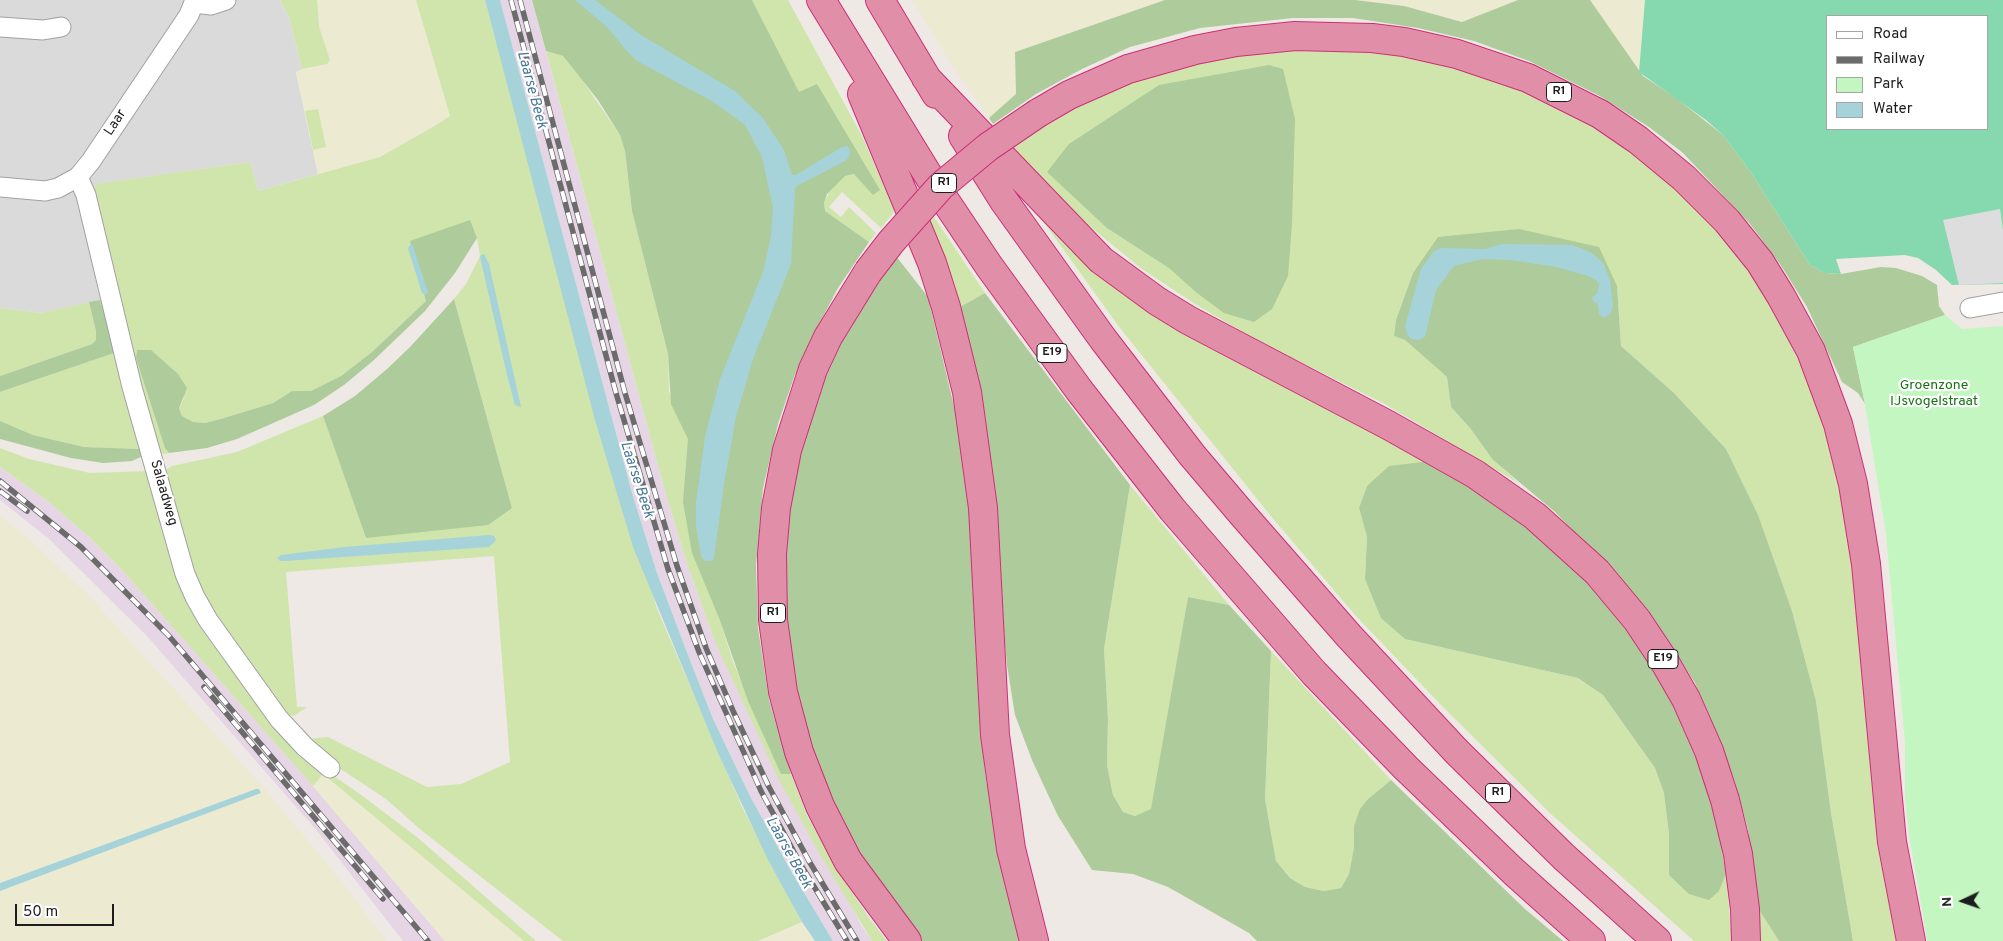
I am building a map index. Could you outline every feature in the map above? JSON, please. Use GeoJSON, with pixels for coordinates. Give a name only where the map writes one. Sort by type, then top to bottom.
{"type":"FeatureCollection","features":[{"type":"Feature","properties":{"kind":"highway","name":"E19"},"geometry":{"type":"LineString","coordinates":[[880,0],[926,78],[1004,201],[1148,399],[1237,508],[1349,636]]}},
{"type":"Feature","properties":{"kind":"highway","name":"E19"},"geometry":{"type":"LineString","coordinates":[[824,4],[930,178],[1078,390],[1201,545],[1314,673],[1441,803],[1591,941]]}},
{"type":"Feature","properties":{"kind":"highway","name":"E19"},"geometry":{"type":"LineString","coordinates":[[824,4],[932,263],[946,307],[967,392],[983,508],[995,735],[1012,849],[1034,941]]}},
{"type":"Feature","properties":{"kind":"highway","name":"R1"},"geometry":{"type":"LineString","coordinates":[[907,941],[848,861],[816,798],[799,752],[785,699],[773,620],[773,545],[776,508],[787,450],[813,369],[837,322],[868,272],[891,242],[941,186],[994,142],[1069,95],[1128,70],[1195,50],[1236,42],[1295,36],[1372,38],[1450,52],[1528,78],[1600,114],[1638,140],[1684,178],[1727,221],[1760,262],[1811,350],[1838,424],[1847,456],[1861,528],[1872,618],[1892,842],[1911,941]]}},
{"type":"Feature","properties":{"kind":"highway","name":"E19"},"geometry":{"type":"LineString","coordinates":[[926,78],[1101,260],[1188,320],[1394,429],[1474,474],[1535,516],[1597,572],[1637,620],[1663,658],[1686,699],[1709,751],[1726,800],[1738,854],[1745,909],[1746,941]]}},
{"type":"Feature","properties":{"kind":"highway","name":"R1"},"geometry":{"type":"LineString","coordinates":[[1349,636],[1457,752],[1509,804],[1657,941]]}},
{"type":"Feature","properties":{"kind":"street"},"geometry":{"type":"LineString","coordinates":[[195,2],[211,5],[226,0]]}},
{"type":"Feature","properties":{"kind":"street","name":"Laar"},"geometry":{"type":"LineString","coordinates":[[0,187],[45,190],[58,188],[78,177],[92,161],[190,15],[195,2]]}},
{"type":"Feature","properties":{"kind":"street"},"geometry":{"type":"LineString","coordinates":[[0,27],[43,30],[61,27]]}},
{"type":"Feature","properties":{"kind":"street","name":"Salaadweg"},"geometry":{"type":"LineString","coordinates":[[78,177],[86,195],[135,397],[185,574],[208,620],[279,720],[304,748],[330,768]]}},
{"type":"Feature","properties":{"kind":"street"},"geometry":{"type":"LineString","coordinates":[[1970,308],[2003,302]]}},
{"type":"Feature","properties":{"kind":"shaded area"},"geometry":{"type":"Polygon","coordinates":[[[0,0],[280,0],[289,17],[302,69],[296,73],[318,174],[258,191],[250,162],[97,184],[81,211],[100,300],[41,313],[0,308],[0,0]]]}},
{"type":"Feature","properties":{"kind":"shaded area"},"geometry":{"type":"Polygon","coordinates":[[[280,0],[416,0],[450,116],[380,157],[318,174],[296,72],[302,69],[289,17],[280,0]]]}},
{"type":"Feature","properties":{"kind":"shaded area"},"geometry":{"type":"Polygon","coordinates":[[[500,0],[532,0],[663,484],[686,561],[715,642],[861,925],[872,941],[833,941],[791,871],[750,796],[713,719],[657,573],[632,493],[500,0]]]}},
{"type":"Feature","properties":{"kind":"shaded area"},"geometry":{"type":"Polygon","coordinates":[[[912,0],[1165,0],[1015,52],[1016,94],[989,118],[952,65],[912,0]]]}},
{"type":"Feature","properties":{"kind":"shaded area"},"geometry":{"type":"Polygon","coordinates":[[[1355,0],[1518,0],[1462,22],[1404,6],[1355,0]]]}},
{"type":"Feature","properties":{"kind":"shaded area"},"geometry":{"type":"Polygon","coordinates":[[[1590,0],[1645,0],[1639,72],[1635,66],[1590,0]]]}},
{"type":"Feature","properties":{"kind":"shaded area"},"geometry":{"type":"Polygon","coordinates":[[[2000,209],[2003,230],[2003,283],[1959,285],[1943,220],[2000,209]]]}},
{"type":"Feature","properties":{"kind":"shaded area"},"geometry":{"type":"Polygon","coordinates":[[[0,467],[49,502],[89,537],[122,570],[313,786],[445,941],[403,941],[317,831],[147,636],[49,539],[0,500],[0,467]]]}},
{"type":"Feature","properties":{"kind":"shaded area"},"geometry":{"type":"Polygon","coordinates":[[[0,516],[28,538],[89,596],[264,788],[343,883],[386,941],[0,941],[0,516]]]}},
{"type":"Feature","properties":{"kind":"shaded area"},"geometry":{"type":"Polygon","coordinates":[[[323,774],[524,941],[445,941],[313,786],[323,774]]]}},
{"type":"Feature","properties":{"kind":"shaded area"},"geometry":{"type":"Polygon","coordinates":[[[802,922],[815,941],[758,941],[802,922]]]}},
{"type":"Feature","properties":{"kind":"green space"},"geometry":{"type":"Polygon","coordinates":[[[280,0],[317,0],[319,27],[330,60],[327,64],[302,69],[289,17],[280,0]]]}},
{"type":"Feature","properties":{"kind":"green space"},"geometry":{"type":"Polygon","coordinates":[[[416,0],[485,0],[547,231],[657,609],[742,807],[802,922],[758,941],[563,941],[421,830],[386,799],[330,762],[307,739],[328,737],[427,787],[461,784],[510,762],[494,556],[286,572],[297,707],[307,707],[294,716],[284,713],[196,590],[164,471],[172,466],[237,452],[323,416],[366,538],[512,508],[454,299],[466,284],[480,256],[477,238],[426,301],[372,352],[341,376],[311,391],[292,391],[273,403],[205,423],[193,422],[182,416],[179,408],[184,398],[137,350],[136,358],[165,447],[169,453],[163,454],[156,445],[93,193],[96,184],[250,162],[258,191],[380,157],[436,125],[450,116],[416,0]]]}},
{"type":"Feature","properties":{"kind":"green space"},"geometry":{"type":"Polygon","coordinates":[[[532,0],[752,0],[799,92],[817,84],[880,190],[873,195],[854,174],[845,176],[827,194],[824,203],[825,211],[869,242],[838,288],[811,339],[794,377],[778,424],[763,488],[756,565],[758,628],[769,700],[791,774],[781,774],[748,701],[719,618],[692,553],[683,502],[688,439],[671,404],[668,354],[632,211],[625,151],[620,135],[598,100],[563,56],[546,51],[532,0]]]}},
{"type":"Feature","properties":{"kind":"green space"},"geometry":{"type":"Polygon","coordinates":[[[752,0],[788,0],[862,136],[895,211],[881,228],[842,192],[829,207],[841,217],[849,207],[876,233],[869,242],[825,211],[824,203],[832,186],[845,176],[854,174],[861,179],[817,84],[799,93],[752,0]]]}},
{"type":"Feature","properties":{"kind":"green space"},"geometry":{"type":"Polygon","coordinates":[[[1165,0],[1355,0],[1404,6],[1462,22],[1518,0],[1590,0],[1643,76],[1676,98],[1723,135],[1752,174],[1810,265],[1825,273],[1841,274],[1881,267],[1896,268],[1922,276],[1937,285],[1939,306],[1945,315],[1853,347],[1865,404],[1858,393],[1842,382],[1807,307],[1780,264],[1750,224],[1683,153],[1649,127],[1598,95],[1529,61],[1474,41],[1418,28],[1353,18],[1293,18],[1200,28],[1130,47],[1082,69],[1036,94],[993,124],[989,118],[1016,94],[1015,52],[1165,0]]]}},
{"type":"Feature","properties":{"kind":"green space"},"geometry":{"type":"Polygon","coordinates":[[[1645,0],[2003,0],[2003,284],[1952,285],[1936,270],[1918,258],[1905,255],[1836,259],[1841,274],[1825,273],[1810,265],[1752,174],[1723,135],[1706,120],[1639,72],[1645,0]]]}},
{"type":"Feature","properties":{"kind":"green space"},"geometry":{"type":"Polygon","coordinates":[[[1302,46],[1345,47],[1466,63],[1540,94],[1649,159],[1754,268],[1812,380],[1847,507],[1901,941],[1853,941],[1831,813],[1816,701],[1792,611],[1758,516],[1726,449],[1674,393],[1621,346],[1617,286],[1413,273],[1396,320],[1394,336],[1405,340],[1447,377],[1451,407],[1470,428],[1493,460],[1520,484],[1383,403],[1260,342],[1195,304],[1142,269],[1082,220],[1041,180],[1010,145],[1089,94],[1168,65],[1302,46]]]}},
{"type":"Feature","properties":{"kind":"green space"},"geometry":{"type":"Polygon","coordinates":[[[546,51],[563,56],[582,80],[620,135],[625,151],[632,211],[668,354],[669,392],[688,439],[688,454],[719,618],[733,662],[781,774],[791,774],[807,815],[839,873],[887,941],[872,941],[819,853],[779,780],[715,642],[686,561],[663,484],[546,51]]]}},
{"type":"Feature","properties":{"kind":"green space"},"geometry":{"type":"Polygon","coordinates":[[[1269,65],[1283,69],[1295,119],[1292,223],[1288,276],[1272,309],[1254,322],[1224,313],[1197,293],[1169,268],[1107,228],[1047,172],[1069,144],[1159,85],[1269,65]]]}},
{"type":"Feature","properties":{"kind":"green space"},"geometry":{"type":"Polygon","coordinates":[[[318,109],[326,147],[313,150],[305,111],[318,109]]]}},
{"type":"Feature","properties":{"kind":"green space"},"geometry":{"type":"Polygon","coordinates":[[[932,214],[985,293],[958,308],[926,221],[932,214]]]}},
{"type":"Feature","properties":{"kind":"green space"},"geometry":{"type":"Polygon","coordinates":[[[1040,217],[1092,262],[1431,461],[1367,486],[1359,508],[1367,537],[1365,579],[1405,639],[1578,678],[1603,695],[1655,768],[1664,793],[1669,834],[1669,875],[1719,891],[1726,874],[1732,941],[1694,941],[1550,813],[1445,709],[1355,615],[1270,515],[1120,328],[1040,217]]]}},
{"type":"Feature","properties":{"kind":"green space"},"geometry":{"type":"Polygon","coordinates":[[[470,220],[477,238],[455,273],[425,311],[374,360],[344,385],[314,405],[237,439],[207,448],[169,453],[165,448],[136,358],[137,350],[151,350],[178,374],[187,388],[179,408],[182,416],[193,422],[205,423],[273,403],[292,391],[311,391],[341,376],[372,352],[426,301],[410,241],[470,220]]]}},
{"type":"Feature","properties":{"kind":"green space"},"geometry":{"type":"Polygon","coordinates":[[[1519,229],[1599,247],[1617,286],[1621,346],[1674,393],[1726,449],[1758,515],[1792,611],[1816,701],[1831,813],[1853,941],[1779,941],[1756,905],[1748,829],[1735,782],[1695,683],[1660,629],[1616,576],[1555,512],[1493,460],[1470,428],[1451,407],[1447,377],[1405,340],[1394,336],[1396,320],[1413,273],[1438,237],[1519,229]]]}},
{"type":"Feature","properties":{"kind":"green space"},"geometry":{"type":"Polygon","coordinates":[[[896,256],[928,297],[957,419],[969,512],[985,772],[1002,871],[1020,941],[922,941],[898,912],[847,835],[810,751],[789,664],[783,566],[793,475],[828,361],[896,256]]]}},
{"type":"Feature","properties":{"kind":"green space"},"geometry":{"type":"Polygon","coordinates":[[[985,293],[1130,485],[1104,649],[1108,719],[1107,765],[1113,795],[1123,812],[1135,816],[1151,809],[1188,597],[1229,605],[1271,651],[1265,799],[1276,861],[1290,878],[1305,887],[1324,891],[1341,888],[1349,874],[1354,847],[1354,826],[1360,809],[1368,799],[1391,780],[1525,909],[1563,941],[1257,941],[1249,933],[1168,887],[1133,874],[1092,870],[1058,816],[1032,760],[1015,715],[1007,665],[998,568],[958,308],[985,293]]]}},
{"type":"Feature","properties":{"kind":"green space"},"geometry":{"type":"Polygon","coordinates":[[[454,299],[512,508],[488,525],[366,538],[323,416],[355,396],[387,369],[454,299]]]}},
{"type":"Feature","properties":{"kind":"green space"},"geometry":{"type":"Polygon","coordinates":[[[100,300],[117,352],[0,392],[0,376],[92,344],[96,340],[96,331],[89,302],[100,300]]]}},
{"type":"Feature","properties":{"kind":"green space"},"geometry":{"type":"Polygon","coordinates":[[[89,302],[96,331],[96,340],[92,344],[0,376],[0,308],[41,313],[89,302]]]}},
{"type":"Feature","properties":{"kind":"green space","name":"Groenzone IJsvogelstraat"},"geometry":{"type":"Polygon","coordinates":[[[1945,315],[1962,329],[2003,326],[2003,941],[1927,941],[1909,835],[1905,795],[1905,742],[1886,534],[1865,404],[1853,347],[1945,315]]]}},
{"type":"Feature","properties":{"kind":"green space"},"geometry":{"type":"Polygon","coordinates":[[[117,352],[144,452],[139,449],[84,447],[33,435],[0,421],[0,392],[117,352]]]}},
{"type":"Feature","properties":{"kind":"green space"},"geometry":{"type":"Polygon","coordinates":[[[0,421],[33,435],[84,447],[139,449],[144,452],[143,456],[132,461],[103,463],[71,458],[0,439],[0,421]]]}},
{"type":"Feature","properties":{"kind":"green space"},"geometry":{"type":"Polygon","coordinates":[[[0,448],[29,459],[90,473],[150,471],[183,583],[315,763],[418,838],[536,941],[524,941],[323,774],[313,786],[122,570],[89,537],[49,502],[0,467],[0,448]]]}},
{"type":"Feature","properties":{"kind":"green space"},"geometry":{"type":"Polygon","coordinates":[[[1431,461],[1491,500],[1545,542],[1587,581],[1651,661],[1682,715],[1701,769],[1718,828],[1726,874],[1719,891],[1709,900],[1689,894],[1669,875],[1669,834],[1664,793],[1655,768],[1603,695],[1578,678],[1405,639],[1381,618],[1365,579],[1367,537],[1359,508],[1367,486],[1389,466],[1431,461]]]}},
{"type":"Feature","properties":{"kind":"green space"},"geometry":{"type":"Polygon","coordinates":[[[1130,485],[1229,605],[1188,597],[1157,788],[1151,810],[1135,816],[1123,812],[1113,795],[1107,765],[1108,719],[1104,649],[1130,485]]]}},
{"type":"Feature","properties":{"kind":"green space"},"geometry":{"type":"Polygon","coordinates":[[[1271,651],[1391,780],[1368,799],[1354,826],[1354,847],[1349,874],[1341,888],[1324,891],[1305,887],[1290,878],[1276,861],[1265,799],[1271,651]]]}},
{"type":"Feature","properties":{"kind":"green space"},"geometry":{"type":"Polygon","coordinates":[[[1756,905],[1779,941],[1759,941],[1756,905]]]}},
{"type":"Feature","properties":{"kind":"water"},"geometry":{"type":"Polygon","coordinates":[[[485,0],[500,0],[632,493],[657,573],[713,719],[750,796],[791,871],[833,941],[815,941],[802,922],[767,858],[718,753],[633,547],[595,420],[485,0]]]}},
{"type":"Feature","properties":{"kind":"water"},"geometry":{"type":"Polygon","coordinates":[[[575,0],[595,0],[641,35],[735,91],[763,118],[784,150],[792,175],[796,175],[842,147],[848,146],[850,150],[849,157],[845,161],[797,186],[795,189],[791,264],[753,359],[736,417],[712,561],[705,561],[701,556],[696,526],[696,503],[705,437],[720,379],[763,272],[771,236],[773,208],[762,157],[745,125],[712,101],[637,61],[607,27],[575,0]]]}},
{"type":"Feature","properties":{"kind":"water"},"geometry":{"type":"Polygon","coordinates":[[[411,244],[428,292],[426,295],[422,293],[408,248],[411,244]]]}},
{"type":"Feature","properties":{"kind":"water"},"geometry":{"type":"Polygon","coordinates":[[[1502,244],[1572,245],[1592,253],[1604,264],[1610,280],[1613,305],[1611,313],[1604,318],[1599,314],[1598,304],[1593,301],[1592,297],[1597,294],[1599,285],[1596,280],[1588,276],[1557,267],[1510,260],[1482,259],[1454,266],[1436,290],[1425,337],[1419,340],[1411,339],[1407,334],[1405,326],[1421,269],[1433,252],[1440,248],[1485,249],[1502,244]]]}},
{"type":"Feature","properties":{"kind":"water"},"geometry":{"type":"Polygon","coordinates":[[[484,254],[489,264],[521,407],[515,405],[507,375],[480,256],[484,254]]]}},
{"type":"Feature","properties":{"kind":"water"},"geometry":{"type":"Polygon","coordinates":[[[494,536],[496,540],[489,547],[285,561],[280,561],[277,558],[281,555],[345,547],[494,536]]]}},
{"type":"Feature","properties":{"kind":"water"},"geometry":{"type":"Polygon","coordinates":[[[259,789],[261,793],[0,891],[0,883],[259,789]]]}},
{"type":"Feature","properties":{"kind":"railway"},"geometry":{"type":"LineString","coordinates":[[511,0],[616,393],[668,569],[699,652],[761,791],[801,865],[847,941]]}},
{"type":"Feature","properties":{"kind":"railway"},"geometry":{"type":"LineString","coordinates":[[520,0],[625,393],[677,566],[706,648],[769,787],[809,861],[857,941]]}},
{"type":"Feature","properties":{"kind":"railway"},"geometry":{"type":"LineString","coordinates":[[0,481],[81,547],[169,636],[428,941]]}},
{"type":"Feature","properties":{"kind":"railway"},"geometry":{"type":"LineString","coordinates":[[0,491],[27,511]]}},
{"type":"Feature","properties":{"kind":"railway"},"geometry":{"type":"LineString","coordinates":[[204,687],[383,899]]}},
{"type":"Feature","properties":{"kind":"water label","name":"Laarse Beek"},"geometry":{"type":"Point","coordinates":[531,90]}},
{"type":"Feature","properties":{"kind":"water label","name":"Laarse Beek"},"geometry":{"type":"Point","coordinates":[636,480]}},
{"type":"Feature","properties":{"kind":"water label","name":"Laarse Beek"},"geometry":{"type":"Point","coordinates":[788,853]}}]}
